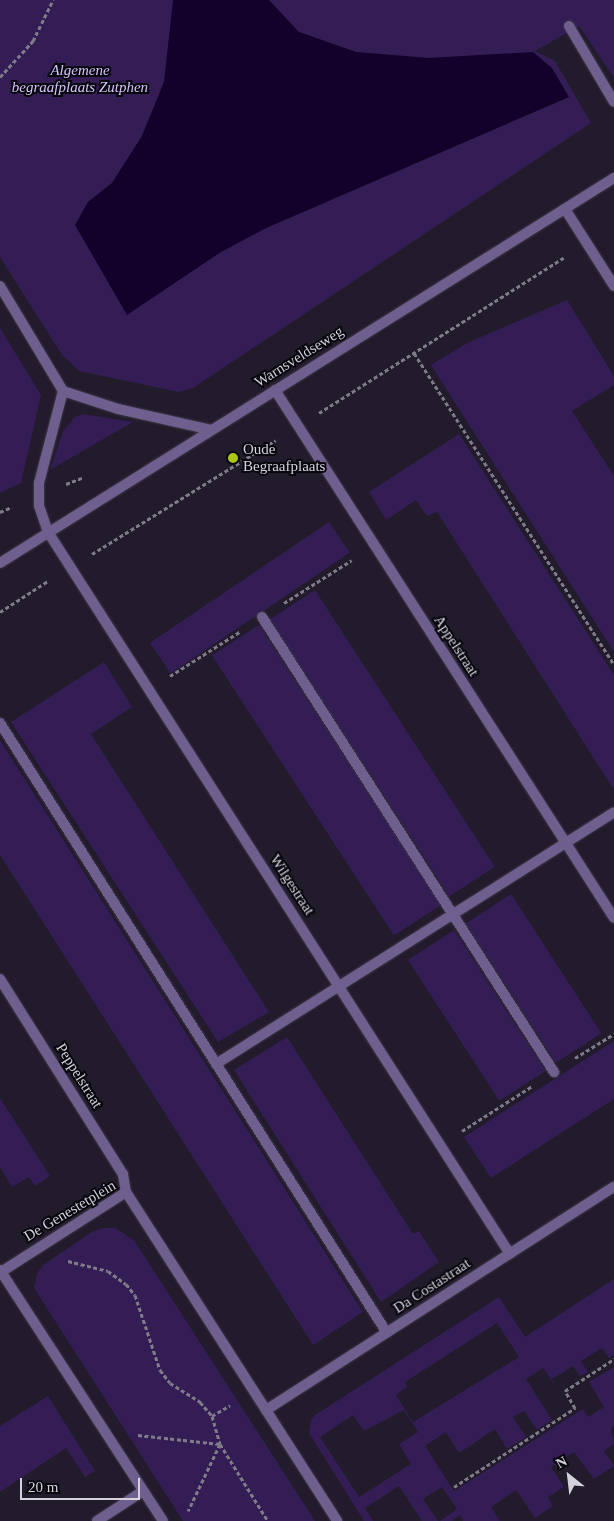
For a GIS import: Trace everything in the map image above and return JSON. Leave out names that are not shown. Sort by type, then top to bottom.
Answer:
[{"type":"street","points":[[569,26],[614,102]]},
{"type":"street","name":"Warnsveldseweg","points":[[0,563],[614,178]]},
{"type":"street","points":[[565,209],[614,286]]},
{"type":"street","points":[[0,286],[63,391],[118,409],[211,430]]},
{"type":"street","name":"Appelstraat","points":[[275,390],[614,918]]},
{"type":"street","name":"Wilgestraat","points":[[63,391],[39,483],[39,506],[48,532],[510,1254]]},
{"type":"street","points":[[262,617],[554,1072]]},
{"type":"street","points":[[0,723],[387,1333]]},
{"type":"street","points":[[216,1064],[614,812]]},
{"type":"street","name":"Peppelstraat","points":[[0,979],[123,1174],[126,1192]]},
{"type":"street","name":"Da Costastraat","points":[[266,1410],[614,1187]]},
{"type":"street","name":"De Genestetplein","points":[[163,1521],[1,1271],[126,1192],[337,1521]]},
{"type":"street","points":[[98,1521],[143,1491]]},
{"type":"path","points":[[0,77],[33,41],[53,0]]},
{"type":"path","points":[[414,353],[614,664]]},
{"type":"path","points":[[440,1145],[614,1034]]},
{"type":"path","points":[[23,1258],[78,1262],[108,1271],[126,1284],[142,1309],[160,1370],[170,1383],[200,1402],[212,1416],[220,1444],[268,1521]]},
{"type":"path","points":[[454,1487],[575,1408],[564,1391],[614,1360]]},
{"type":"path","points":[[212,1416],[238,1400]]},
{"type":"path","points":[[105,1431],[220,1444]]},
{"type":"path","points":[[187,1512],[220,1444]]},
{"type":"green space","name":"Algemene begraafplaats Zutphen","points":[[0,0],[614,0],[614,78],[579,26],[535,51],[555,61],[591,123],[193,388],[179,392],[79,371],[62,355],[0,257]],"holes":[[[299,32],[356,52],[428,58],[569,97],[266,228],[221,252],[88,202],[112,183],[142,136],[164,82]]]},
{"type":"green space","points":[[567,300],[614,376],[614,385],[572,411],[614,476],[614,652],[431,365],[467,343]]},
{"type":"green space","points":[[0,328],[41,395],[21,483],[0,493]]},
{"type":"green space","points":[[83,414],[133,422],[50,470],[63,431],[75,417]]},
{"type":"green space","points":[[459,434],[614,675],[614,790],[437,512],[427,516],[416,500],[386,520],[369,492]]},
{"type":"green space","points":[[329,522],[350,553],[171,673],[150,643]]},
{"type":"green space","points":[[315,590],[495,867],[449,896],[270,619]]},
{"type":"green space","points":[[259,625],[441,905],[394,936],[212,655]]},
{"type":"green space","points":[[104,662],[132,707],[91,734],[269,1012],[218,1042],[11,722]]},
{"type":"green space","points":[[0,740],[363,1312],[313,1345],[0,855]]},
{"type":"green space","points":[[511,894],[601,1033],[556,1063],[466,923]]},
{"type":"green space","points":[[454,930],[545,1071],[499,1101],[408,960]]},
{"type":"green space","points":[[287,1037],[413,1234],[419,1231],[439,1262],[381,1302],[234,1070]]},
{"type":"green space","points":[[614,1041],[614,1099],[491,1178],[464,1137]]},
{"type":"green space","points":[[0,1098],[50,1176],[35,1186],[29,1177],[12,1187],[0,1167]]},
{"type":"green space","points":[[103,1228],[115,1228],[134,1240],[315,1521],[183,1521],[34,1288],[37,1274],[43,1265],[92,1232]]},
{"type":"green space","points":[[614,1279],[614,1354],[609,1358],[602,1348],[581,1361],[588,1372],[580,1376],[573,1366],[552,1379],[558,1390],[543,1368],[526,1379],[552,1420],[537,1430],[524,1411],[513,1417],[526,1437],[507,1449],[495,1429],[459,1453],[446,1432],[425,1446],[454,1491],[583,1409],[588,1417],[604,1407],[589,1382],[614,1367],[614,1426],[611,1428],[614,1444],[604,1451],[614,1466],[594,1479],[574,1452],[551,1467],[564,1487],[548,1497],[553,1506],[535,1518],[516,1490],[491,1507],[500,1521],[463,1521],[460,1515],[452,1521],[440,1521],[457,1509],[442,1487],[423,1499],[438,1521],[422,1521],[399,1486],[365,1508],[373,1521],[364,1521],[309,1433],[311,1420],[315,1415],[499,1297],[525,1337]],"holes":[[[497,1323],[519,1357],[413,1422],[396,1395],[407,1387],[405,1382]],[[404,1410],[418,1432],[399,1444],[411,1464],[359,1497],[320,1437],[353,1415],[364,1431]]]},
{"type":"green space","points":[[48,1396],[95,1471],[85,1477],[66,1448],[0,1492],[0,1426]]},
{"type":"shaded area","points":[[173,0],[269,0],[299,32],[356,52],[428,58],[533,52],[552,68],[569,97],[266,228],[221,252],[127,315],[75,225],[88,202],[112,183],[142,136],[164,82]]},
{"type":"place","name":"Oude Begraafplaats","points":[[233,458]]}]
